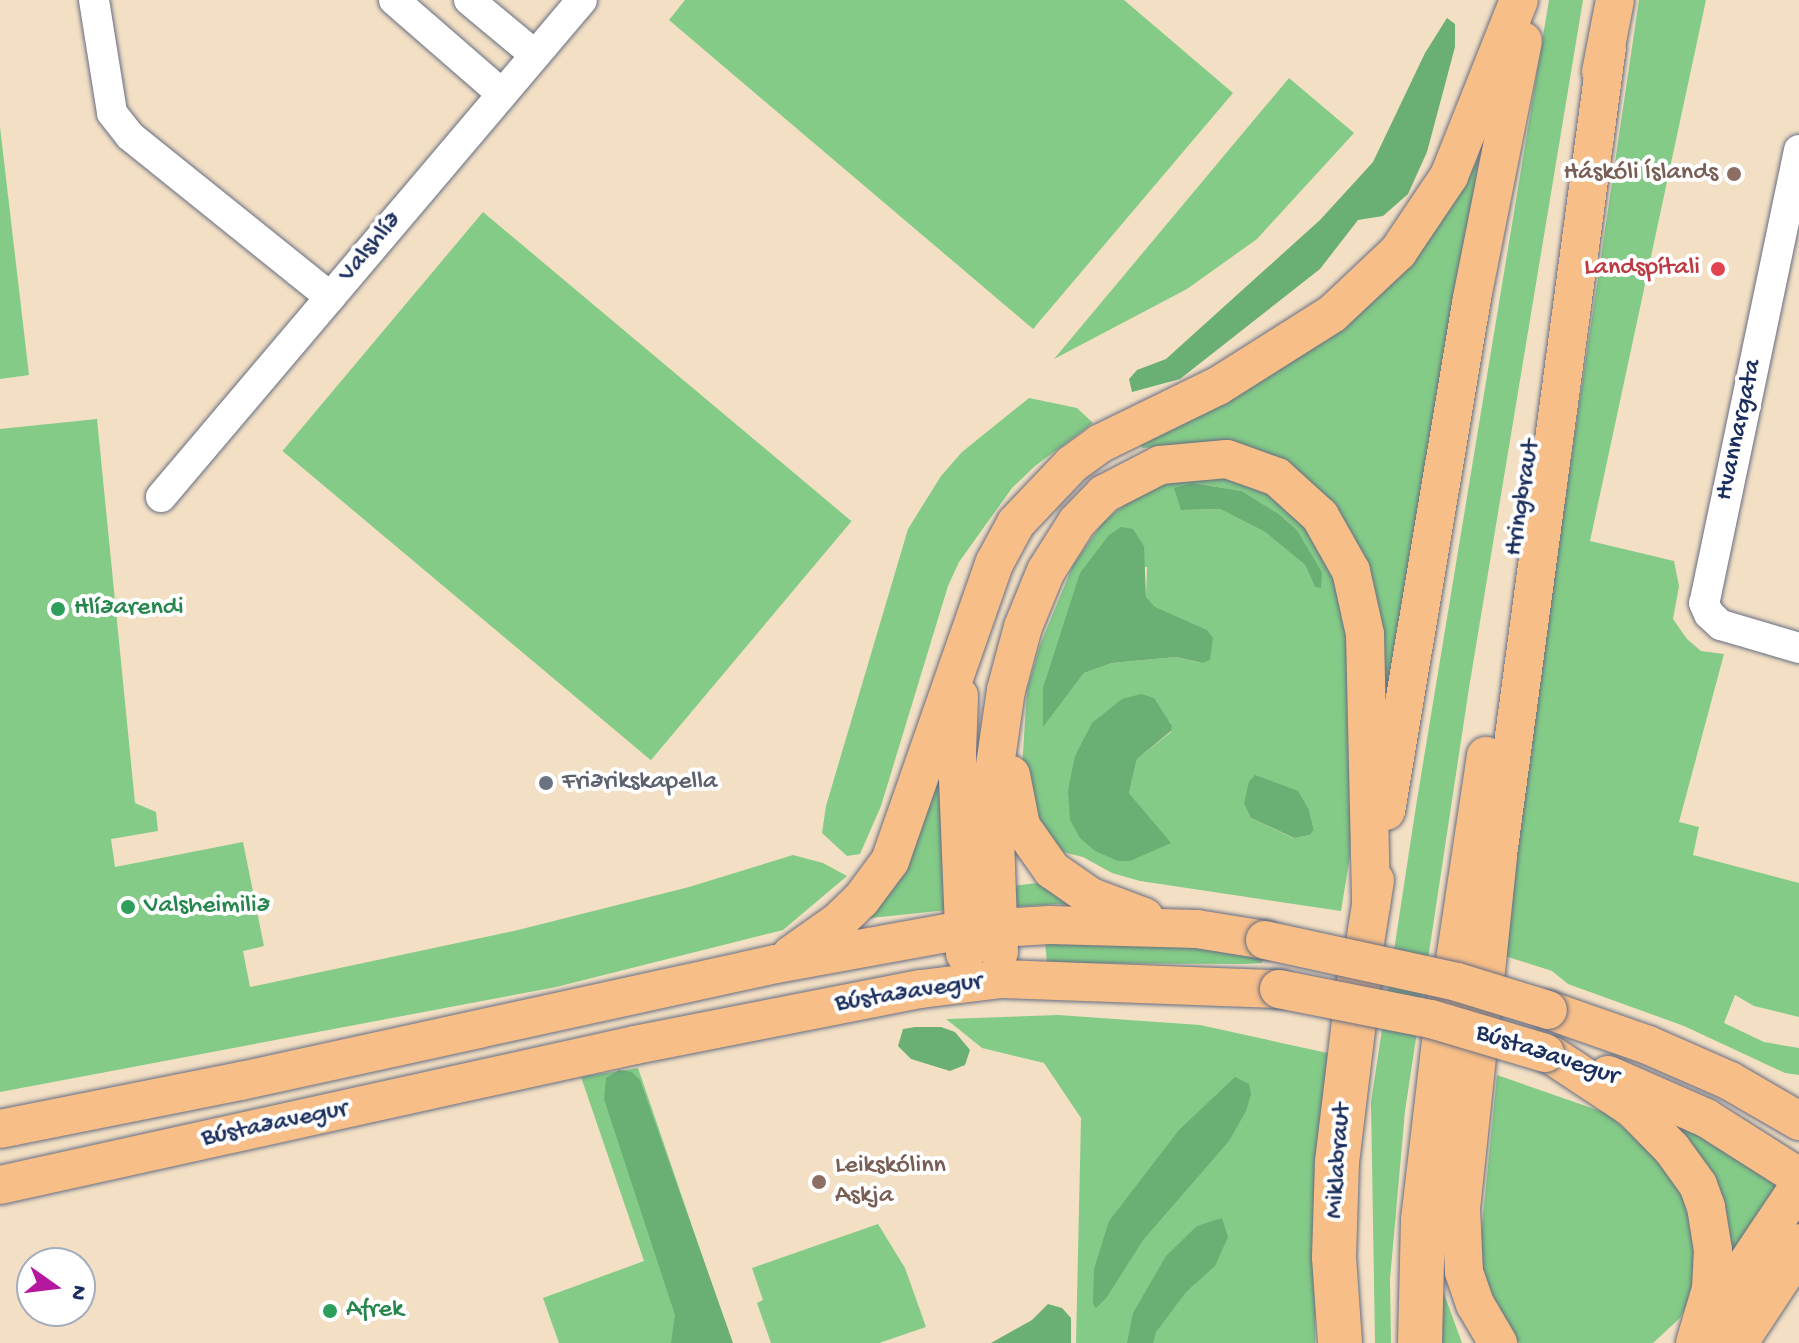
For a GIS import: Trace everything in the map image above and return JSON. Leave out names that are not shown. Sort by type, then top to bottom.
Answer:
[{"type":"highway","name":"Miklabraut","points":[[1340,1343],[1334,1257],[1337,1162],[1359,980]]},
{"type":"highway","points":[[1420,1343],[1423,1220],[1449,1000]]},
{"type":"highway","points":[[1735,1343],[1799,1246]]},
{"type":"main road","points":[[776,964],[817,940],[839,921],[861,900],[890,861],[995,562],[1016,523],[1072,464],[1101,443],[1218,386],[1332,314],[1398,252],[1449,176],[1519,0]]},
{"type":"main road","points":[[1359,980],[1472,298],[1532,0]]},
{"type":"main road","name":"Hringbraut","points":[[1449,1000],[1563,241],[1615,0]]},
{"type":"main road","points":[[1498,1343],[1475,1304],[1464,1272],[1461,1209],[1498,855],[1607,47]]},
{"type":"main road","points":[[980,929],[993,779],[1006,690],[1023,627],[1046,571],[1077,522],[1104,494],[1160,465],[1227,459],[1277,477],[1320,516],[1351,571],[1365,634],[1371,905]]},
{"type":"main road","points":[[964,650],[957,754],[984,980]]},
{"type":"main road","points":[[1006,690],[1013,793],[1021,826],[1034,848],[1070,885],[1091,897],[1131,914],[1197,929]]},
{"type":"main road","name":"Bústaðavegur","points":[[0,1129],[241,1081],[776,964],[980,929],[1197,929],[1265,940],[1457,982],[1648,1045],[1730,1081],[1799,1121]]},
{"type":"main road","name":"Bústaðavegur","points":[[0,1185],[635,1045],[984,980],[1279,989],[1431,1019],[1549,1055],[1670,1099],[1757,1148],[1799,1177]]},
{"type":"main road","points":[[1549,1055],[1632,1108],[1679,1158],[1698,1185],[1706,1207],[1713,1250],[1711,1289],[1695,1343]]},
{"type":"main road","points":[[1695,1343],[1799,1186]]},
{"type":"street","points":[[94,0],[112,113],[130,136],[330,297]]},
{"type":"street","points":[[394,0],[502,94]]},
{"type":"street","points":[[469,0],[535,55]]},
{"type":"street","name":"Valshlíð","points":[[161,497],[582,0]]},
{"type":"street","name":"Hvannargata","points":[[1799,150],[1704,603],[1709,614],[1721,625],[1799,648]]},
{"type":"green space","points":[[685,0],[1124,0],[1233,93],[1033,329],[669,20]]},
{"type":"green space","points":[[1549,0],[1583,0],[1469,688],[1405,1111],[1390,1279],[1391,1343],[1375,1343],[1371,1102],[1416,806]]},
{"type":"green space","points":[[1639,0],[1706,0],[1590,541],[1674,561],[1679,586],[1673,619],[1687,639],[1701,651],[1724,654],[1679,822],[1699,827],[1693,855],[1799,883],[1799,1017],[1754,1006],[1735,995],[1724,1023],[1764,1042],[1799,1048],[1799,1075],[1785,1073],[1684,1026],[1568,984],[1552,971],[1505,956],[1511,866]]},
{"type":"green space","points":[[1447,18],[1455,24],[1455,47],[1427,152],[1408,194],[1383,216],[1358,220],[1320,269],[1180,379],[1132,392],[1129,379],[1137,370],[1166,359],[1320,220],[1373,162],[1425,53]]},
{"type":"green space","points":[[1289,78],[1354,133],[1257,239],[1187,289],[1054,359]]},
{"type":"green space","points":[[0,127],[29,375],[0,379]]},
{"type":"green space","points":[[1480,155],[1384,770],[1363,564],[1220,443],[1143,448],[1134,439],[1406,265],[1455,201]]},
{"type":"green space","points":[[483,212],[851,521],[651,760],[282,451]]},
{"type":"green space","points":[[1029,398],[1077,408],[1093,423],[1035,466],[1012,488],[959,562],[948,586],[881,806],[860,854],[847,856],[822,833],[826,806],[908,529],[941,476],[962,452]]},
{"type":"green space","points":[[97,419],[135,803],[156,812],[158,831],[111,839],[115,867],[243,842],[264,946],[243,951],[250,987],[518,930],[689,887],[793,855],[823,863],[847,876],[783,930],[556,987],[0,1092],[0,429]]},
{"type":"green space","points":[[1225,477],[1251,481],[1308,520],[1344,598],[1357,756],[1350,856],[1341,911],[1140,881],[1112,873],[1083,857],[1050,849],[1021,784],[1027,690],[1040,645],[1073,565],[1103,522],[1129,501],[1169,482]],"holes":[[[1193,483],[1242,491],[1279,514],[1296,529],[1315,587],[1305,565],[1265,532],[1220,509],[1181,510]],[[1147,567],[1146,597],[1201,663],[1176,657],[1112,663],[1084,673],[1044,725],[1080,573]],[[1170,721],[1171,732],[1137,759],[1129,793],[1170,843],[1068,790]],[[1309,810],[1314,830],[1310,835],[1293,838],[1251,818]]]},
{"type":"green space","points":[[1193,483],[1242,491],[1279,514],[1296,529],[1313,557],[1322,573],[1321,588],[1315,587],[1305,565],[1265,532],[1220,509],[1181,510],[1174,488]]},
{"type":"green space","points":[[1121,527],[1133,529],[1144,546],[1146,597],[1155,607],[1207,630],[1213,638],[1210,660],[1202,663],[1176,657],[1112,663],[1084,673],[1043,727],[1043,688],[1080,573],[1109,535]]},
{"type":"green space","points":[[1141,694],[1154,698],[1172,726],[1171,731],[1137,759],[1129,793],[1171,843],[1130,861],[1118,861],[1095,851],[1080,838],[1070,820],[1068,790],[1075,756],[1092,723],[1122,699]]},
{"type":"green space","points":[[943,746],[948,910],[861,919]]},
{"type":"green space","points":[[1255,775],[1298,791],[1309,810],[1314,830],[1310,835],[1294,838],[1251,818],[1244,803],[1249,782]]},
{"type":"green space","points":[[1046,882],[1074,903],[1013,907],[1012,886]]},
{"type":"green space","points":[[1045,941],[1131,942],[1263,955],[1262,963],[1245,964],[1047,963]]},
{"type":"green space","points":[[1058,1015],[1200,1025],[1332,1054],[1317,1167],[1315,1343],[1076,1343],[1081,1118],[1044,1063],[982,1048],[946,1019]]},
{"type":"green space","points":[[941,1027],[955,1032],[970,1050],[965,1065],[950,1071],[911,1059],[898,1046],[903,1029]]},
{"type":"green space","points":[[638,1068],[732,1343],[559,1343],[543,1298],[644,1261],[581,1077]]},
{"type":"green space","points":[[619,1070],[632,1072],[640,1080],[733,1343],[671,1343],[675,1315],[604,1099],[606,1078]]},
{"type":"green space","points":[[1497,1075],[1606,1113],[1657,1156],[1686,1197],[1700,1241],[1698,1284],[1680,1318],[1653,1343],[1520,1343],[1501,1326],[1478,1265]]},
{"type":"green space","points":[[1235,1077],[1249,1084],[1251,1094],[1246,1111],[1229,1141],[1143,1240],[1107,1297],[1096,1308],[1093,1304],[1094,1269],[1109,1221],[1179,1130]]},
{"type":"green space","points":[[1672,1119],[1780,1186],[1729,1269],[1706,1176]]},
{"type":"green space","points":[[1222,1218],[1228,1237],[1215,1266],[1186,1292],[1156,1332],[1153,1343],[1127,1343],[1133,1313],[1166,1256],[1197,1226]]},
{"type":"green space","points":[[878,1224],[905,1268],[926,1327],[879,1343],[771,1343],[757,1303],[763,1300],[752,1268]]},
{"type":"green space","points":[[1442,1288],[1462,1343],[1440,1343]]},
{"type":"green space","points":[[1048,1304],[1062,1308],[1071,1318],[1071,1343],[991,1343],[1032,1320]]},
{"type":"place","name":"Háskóli Íslands","points":[[1734,174]]},
{"type":"place","name":"Landspítali","points":[[1718,269]]},
{"type":"place","name":"Hlíðarendi","points":[[58,609]]},
{"type":"place","name":"Friðrikskapella","points":[[546,783]]},
{"type":"place","name":"Valsheimilið","points":[[128,907]]},
{"type":"place","name":"Leikskólinn Askja","points":[[819,1182]]},
{"type":"place","name":"Afrek","points":[[330,1311]]}]
